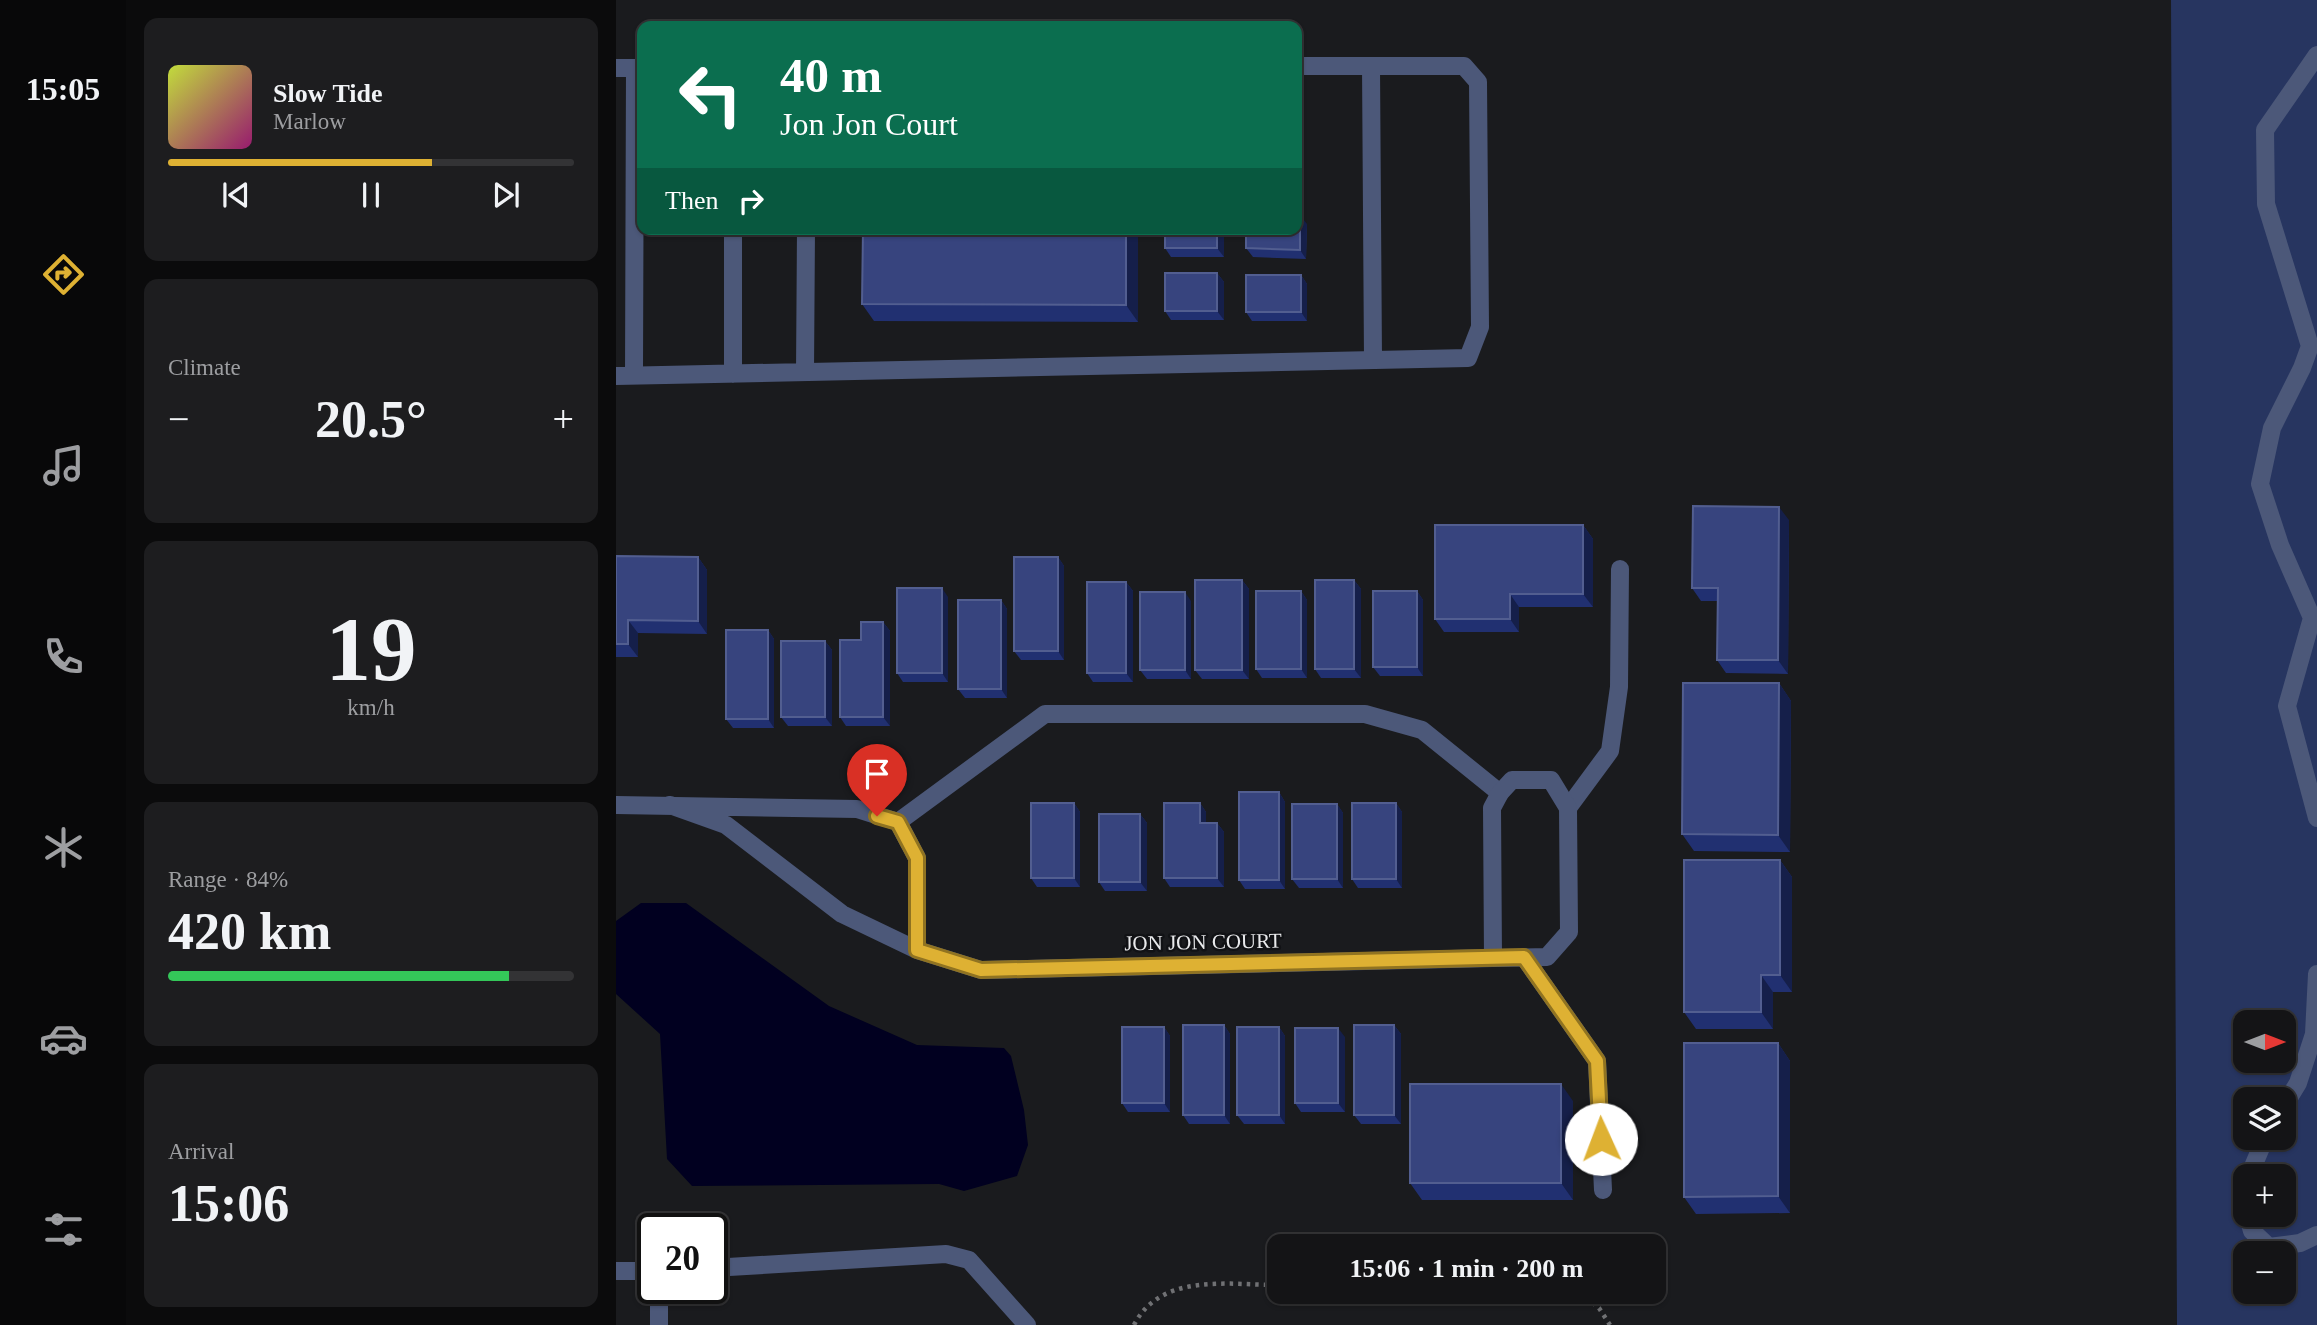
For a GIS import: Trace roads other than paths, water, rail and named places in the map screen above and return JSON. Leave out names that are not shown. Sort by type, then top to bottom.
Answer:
[{"type":"street","points":[[2317,55],[2265,130],[2266,204],[2310,346],[2272,428],[2260,484],[2280,545],[2312,618],[2287,706],[2317,818]]},
{"type":"street","points":[[616,376],[1468,358],[1480,327],[1478,82],[1464,66],[1302,66]]},
{"type":"street","points":[[1371,66],[1373,360]]},
{"type":"street","points":[[616,68],[637,68]]},
{"type":"street","points":[[634,375],[637,191]]},
{"type":"street","points":[[733,235],[733,374]]},
{"type":"street","points":[[805,372],[806,235]]},
{"type":"street","points":[[1493,958],[1492,808],[1500,793],[1512,780],[1551,780],[1568,808],[1609,751],[1619,687],[1620,569]]},
{"type":"street","points":[[917,950],[917,858],[898,822],[1045,714],[1365,714],[1422,730],[1500,793]]},
{"type":"street","name":"JON JON COURT","points":[[616,805],[858,809],[898,822]]},
{"type":"street","name":"JON JON COURT","points":[[670,805],[726,825],[842,914],[917,950],[981,970],[1547,957],[1569,932],[1568,808]]},
{"type":"street","points":[[1524,957],[1597,1061],[1603,1190]]},
{"type":"street","points":[[2296,1087],[2316,1036],[2317,974]]},
{"type":"street","points":[[2251,1227],[2269,1247],[2300,1243],[2317,1235]]},
{"type":"street","points":[[728,1267],[946,1254],[970,1260],[1027,1325]]},
{"type":"street","points":[[616,1271],[637,1271]]},
{"type":"street","points":[[659,1304],[659,1325]]}]
